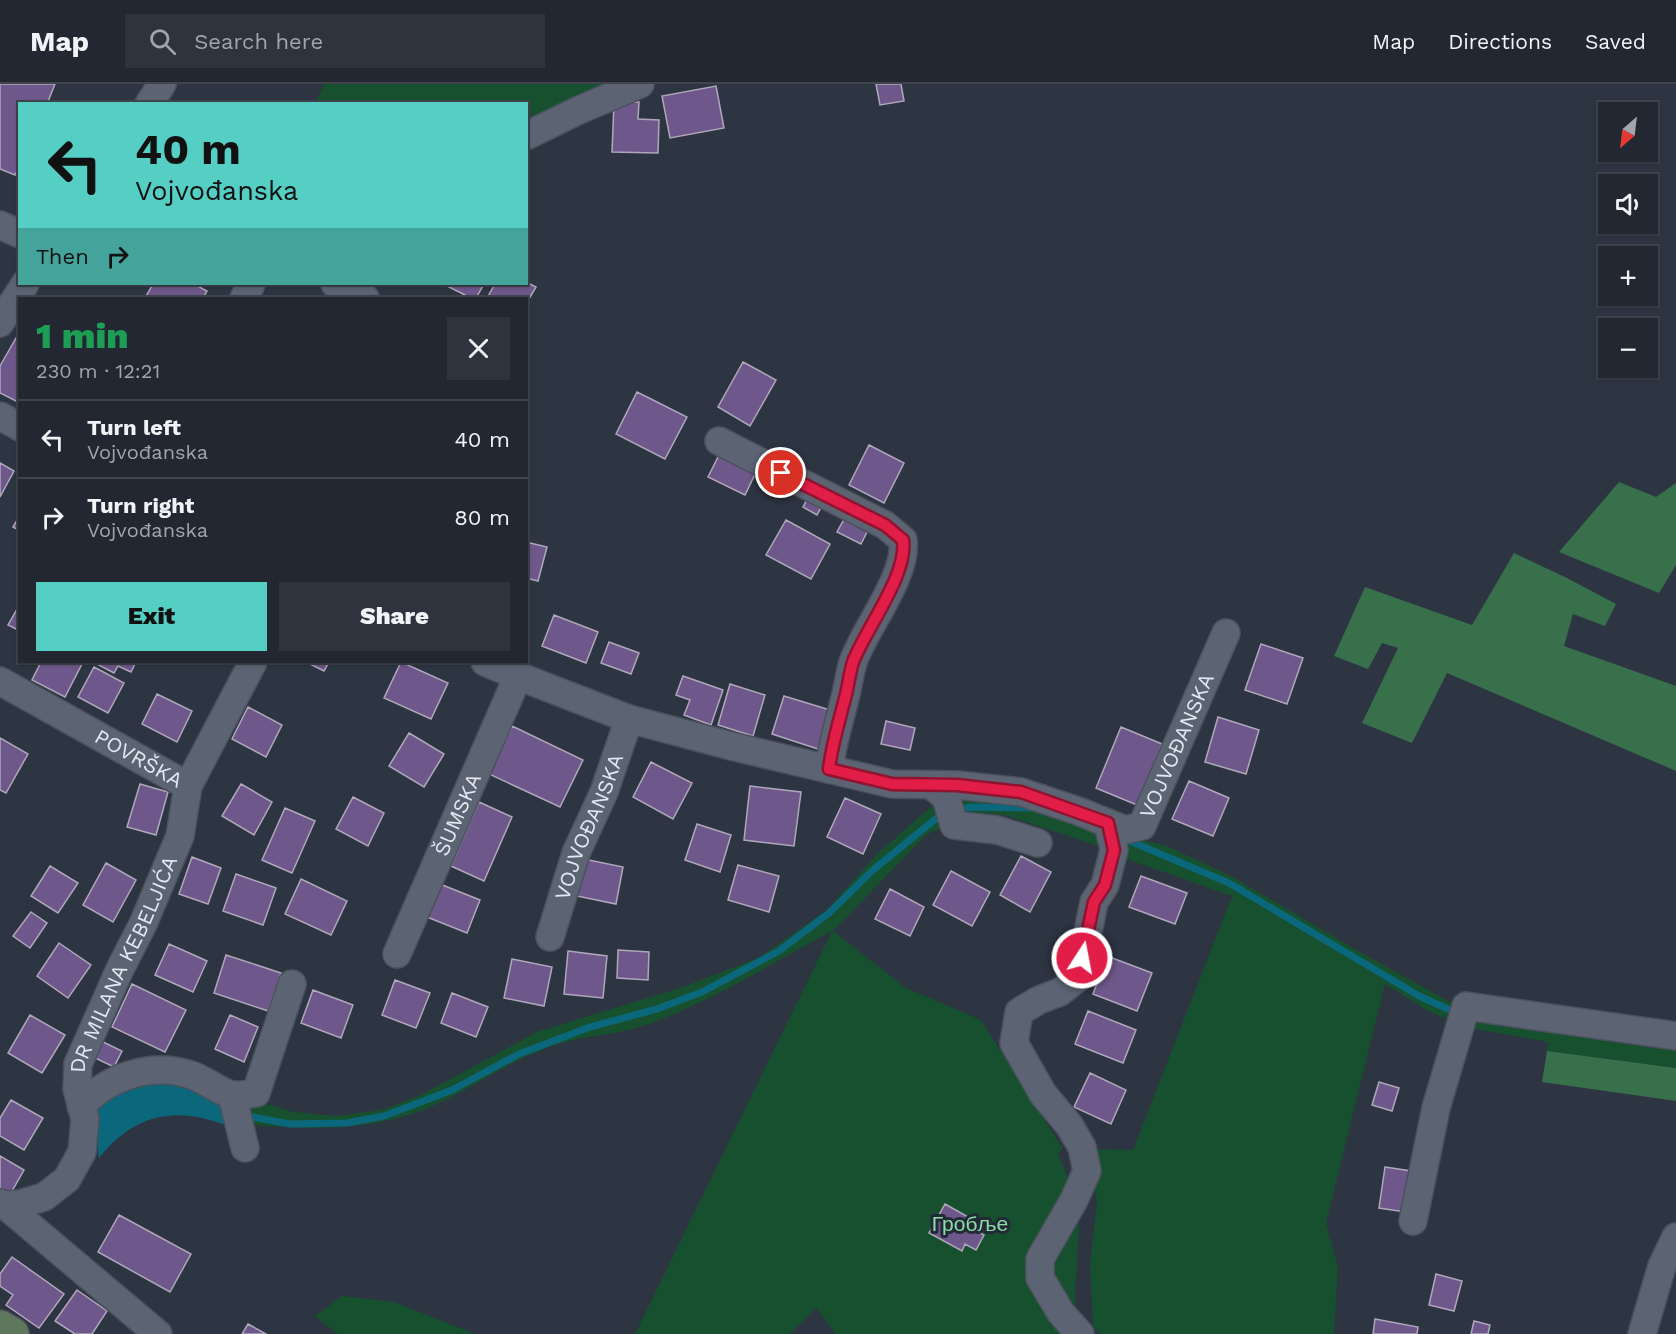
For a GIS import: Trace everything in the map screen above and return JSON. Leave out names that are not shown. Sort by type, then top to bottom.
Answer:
[{"type":"street","points":[[150,102],[162,84]]},
{"type":"street","points":[[528,135],[640,84]]},
{"type":"street","points":[[0,225],[18,233]]},
{"type":"street","points":[[0,323],[24,285]]},
{"type":"street","points":[[337,285],[363,297]]},
{"type":"street","points":[[0,416],[18,426]]},
{"type":"street","points":[[719,441],[885,525],[903,540],[905,552],[896,576],[854,662],[833,740],[829,769]]},
{"type":"street","name":"VOJVOĐANSKA","points":[[487,663],[629,719],[892,784],[939,791],[957,785],[1021,792],[1110,833],[1142,826],[1226,633]]},
{"type":"street","name":"POVRŠKA","points":[[0,681],[188,786],[252,663]]},
{"type":"street","name":"ŠUMSKA","points":[[397,954],[518,676]]},
{"type":"street","name":"VOJVOĐANSKA","points":[[550,937],[576,853],[604,792],[629,719]]},
{"type":"street","name":"DR MILANA KEBELJIĆA","points":[[3,1204],[20,1204],[44,1197],[67,1179],[82,1152],[84,1119],[77,1089],[78,1064],[120,969],[143,924],[180,836],[188,786]]},
{"type":"street","points":[[939,791],[954,825],[997,830],[1038,843]]},
{"type":"street","points":[[1080,1334],[1061,1312],[1040,1278],[1040,1259],[1087,1172],[1082,1147],[1069,1125],[1043,1094],[1014,1043],[1019,1012],[1039,1000],[1060,992],[1079,977],[1094,902],[1105,885],[1110,833]]},
{"type":"street","points":[[81,1106],[93,1094],[128,1074],[152,1070],[190,1074],[205,1080],[232,1097],[256,1093],[292,984]]},
{"type":"street","points":[[1413,1221],[1436,1108],[1466,1006],[1676,1036]]},
{"type":"street","points":[[232,1097],[243,1139]]},
{"type":"street","name":"DR MILANA KEBELJIĆA","points":[[3,1204],[158,1334]]},
{"type":"street","points":[[1642,1334],[1662,1266],[1676,1238]]},
{"type":"street","points":[[0,1327],[12,1334]]},
{"type":"green space","points":[[324,84],[611,84],[528,123],[528,102],[316,102]]},
{"type":"green space","points":[[1619,482],[1656,497],[1676,483],[1676,565],[1659,593],[1559,552]]},
{"type":"green space","points":[[1514,553],[1616,604],[1605,626],[1573,614],[1564,646],[1676,686],[1676,771],[1447,673],[1412,743],[1362,723],[1398,648],[1382,643],[1368,669],[1334,656],[1365,587],[1472,625]]},
{"type":"green space","points":[[955,795],[997,795],[1096,823],[1102,847],[1005,815],[968,812]]},
{"type":"green space","name":"Гробље","points":[[940,799],[945,826],[926,835],[833,931],[906,988],[981,1020],[1063,1149],[1058,1153],[1080,1210],[1075,1295],[1077,1334],[836,1334],[816,1308],[790,1334],[635,1334],[832,931],[719,993],[673,1015],[636,1028],[572,1040],[547,1048],[513,1063],[447,1099],[412,1114],[393,1120],[352,1126],[311,1128],[250,1125],[243,1098],[294,1112],[337,1116],[381,1110],[421,1095],[537,1032],[683,987],[760,957],[827,910],[877,854]]},
{"type":"green space","points":[[1120,834],[1167,846],[1233,877],[1459,1007],[1453,1021],[1428,1011],[1385,984],[1326,1223],[1338,1267],[1334,1334],[1101,1334],[1093,1327],[1090,1264],[1097,1203],[1088,1149],[1133,1150],[1232,896],[1121,857]]},
{"type":"green space","points":[[1477,1013],[1676,1043],[1676,1068],[1547,1051],[1548,1042],[1470,1028]]},
{"type":"green space","points":[[1547,1051],[1676,1068],[1676,1101],[1542,1082]]},
{"type":"green space","points":[[342,1296],[394,1302],[475,1334],[337,1334],[315,1316]]},
{"type":"water","points":[[162,1078],[225,1100],[230,1127],[193,1116],[158,1117],[127,1131],[99,1158],[92,1100]]},
{"type":"building","points":[[0,84],[55,84],[48,102],[18,102],[18,169],[15,175],[0,169]]},
{"type":"building","points":[[876,84],[901,84],[904,101],[880,105]]},
{"type":"building","points":[[716,86],[724,128],[670,138],[662,96]]},
{"type":"building","points":[[614,102],[639,102],[638,119],[659,120],[658,153],[612,152]]},
{"type":"building","points":[[528,283],[536,287],[528,301],[528,297],[488,297],[494,285],[528,285]]},
{"type":"building","points":[[152,285],[196,285],[207,291],[204,297],[146,297]]},
{"type":"building","points":[[445,285],[483,285],[477,297],[469,297]]},
{"type":"building","points":[[18,334],[18,402],[0,393],[0,366]]},
{"type":"building","points":[[743,362],[776,380],[750,426],[718,407]]},
{"type":"building","points":[[637,392],[687,417],[665,459],[616,434]]},
{"type":"building","points":[[869,445],[904,463],[884,503],[849,485]]},
{"type":"building","points":[[721,451],[757,470],[745,495],[708,477]]},
{"type":"building","points":[[0,463],[14,471],[0,497]]},
{"type":"building","points":[[810,494],[824,502],[817,515],[803,507]]},
{"type":"building","points":[[848,512],[871,524],[861,544],[837,532]]},
{"type":"building","points":[[18,518],[18,530],[13,527]]},
{"type":"building","points":[[786,520],[830,544],[811,579],[766,555]]},
{"type":"building","points":[[528,542],[547,547],[538,581],[528,578]]},
{"type":"building","points":[[18,608],[18,630],[8,625]]},
{"type":"building","points":[[554,615],[598,632],[586,663],[542,646]]},
{"type":"building","points":[[609,642],[639,653],[631,674],[601,663]]},
{"type":"building","points":[[1261,644],[1303,658],[1287,704],[1245,690]]},
{"type":"building","points":[[40,663],[82,663],[65,697],[32,680]]},
{"type":"building","points":[[95,663],[136,663],[131,672],[118,666],[114,673]]},
{"type":"building","points":[[308,663],[328,663],[324,671]]},
{"type":"building","points":[[401,663],[448,683],[431,719],[384,698]]},
{"type":"building","points":[[94,667],[124,683],[108,713],[78,697]]},
{"type":"building","points":[[683,676],[723,690],[711,725],[684,715],[690,700],[676,695]]},
{"type":"building","points":[[730,684],[765,695],[753,736],[718,725]]},
{"type":"building","points":[[157,694],[192,711],[177,742],[142,724]]},
{"type":"building","points":[[784,696],[830,710],[818,749],[772,734]]},
{"type":"building","points":[[248,707],[282,725],[266,757],[232,739]]},
{"type":"building","points":[[1218,717],[1259,730],[1246,774],[1205,762]]},
{"type":"building","points":[[886,721],[915,728],[910,750],[881,744]]},
{"type":"building","points":[[512,726],[583,760],[560,807],[489,774]]},
{"type":"building","points":[[1121,727],[1162,744],[1137,805],[1096,788]]},
{"type":"building","points":[[409,733],[444,754],[424,787],[389,766]]},
{"type":"building","points":[[0,738],[28,754],[6,793],[0,790]]},
{"type":"building","points":[[651,762],[692,783],[673,819],[633,797]]},
{"type":"building","points":[[1189,781],[1229,798],[1213,836],[1172,819]]},
{"type":"building","points":[[140,784],[168,792],[156,835],[127,827]]},
{"type":"building","points":[[241,784],[272,802],[254,835],[222,816]]},
{"type":"building","points":[[750,786],[801,792],[794,846],[744,840]]},
{"type":"building","points":[[353,797],[384,813],[368,846],[336,829]]},
{"type":"building","points":[[845,798],[881,814],[863,854],[827,837]]},
{"type":"building","points":[[479,802],[512,817],[484,881],[451,866]]},
{"type":"building","points":[[285,808],[315,821],[292,873],[262,860]]},
{"type":"building","points":[[697,824],[731,835],[720,872],[685,860]]},
{"type":"building","points":[[1021,856],[1051,872],[1030,912],[1000,895]]},
{"type":"building","points":[[192,857],[221,868],[208,904],[179,894]]},
{"type":"building","points":[[579,858],[623,867],[616,904],[572,895]]},
{"type":"building","points":[[106,863],[136,880],[113,922],[83,905]]},
{"type":"building","points":[[738,865],[779,876],[769,912],[728,900]]},
{"type":"building","points":[[50,866],[78,883],[58,913],[31,896]]},
{"type":"building","points":[[951,871],[990,892],[972,926],[933,905]]},
{"type":"building","points":[[236,874],[276,888],[263,925],[223,911]]},
{"type":"building","points":[[1141,876],[1187,893],[1175,924],[1129,907]]},
{"type":"building","points":[[301,879],[347,901],[331,935],[285,914]]},
{"type":"building","points":[[435,882],[480,900],[467,933],[422,915]]},
{"type":"building","points":[[890,889],[924,907],[910,936],[875,919]]},
{"type":"building","points":[[31,912],[47,923],[30,948],[13,936]]},
{"type":"building","points":[[59,943],[91,965],[68,998],[37,976]]},
{"type":"building","points":[[169,944],[207,961],[193,992],[155,975]]},
{"type":"building","points":[[618,950],[649,952],[648,980],[617,978]]},
{"type":"building","points":[[568,951],[607,956],[603,998],[564,994]]},
{"type":"building","points":[[226,955],[281,973],[268,1011],[214,993]]},
{"type":"building","points":[[1107,956],[1152,973],[1137,1011],[1093,994]]},
{"type":"building","points":[[512,959],[552,967],[544,1006],[504,998]]},
{"type":"building","points":[[395,980],[430,993],[416,1028],[382,1015]]},
{"type":"building","points":[[132,984],[186,1010],[165,1052],[112,1027]]},
{"type":"building","points":[[313,990],[353,1005],[341,1038],[301,1023]]},
{"type":"building","points":[[452,993],[488,1007],[476,1037],[441,1023]]},
{"type":"building","points":[[1088,1011],[1136,1030],[1123,1063],[1075,1044]]},
{"type":"building","points":[[30,1015],[65,1035],[42,1073],[8,1053]]},
{"type":"building","points":[[230,1015],[258,1027],[244,1062],[215,1049]]},
{"type":"building","points":[[101,1041],[122,1051],[114,1067],[93,1057]]},
{"type":"building","points":[[1090,1073],[1126,1090],[1111,1124],[1074,1107]]},
{"type":"building","points":[[1379,1082],[1399,1088],[1392,1111],[1372,1105]]},
{"type":"building","points":[[11,1100],[43,1118],[24,1150],[0,1136],[0,1118]]},
{"type":"building","points":[[0,1156],[24,1170],[8,1198],[0,1194]]},
{"type":"building","points":[[1385,1167],[1411,1171],[1405,1212],[1379,1208]]},
{"type":"building","points":[[945,1204],[977,1222],[973,1229],[984,1235],[976,1250],[965,1244],[962,1251],[929,1233]]},
{"type":"building","points":[[119,1215],[191,1254],[170,1292],[98,1252]]},
{"type":"building","points":[[12,1257],[64,1294],[39,1328],[6,1305],[13,1295],[0,1286],[0,1274]]},
{"type":"building","points":[[1436,1274],[1462,1281],[1454,1311],[1429,1305]]},
{"type":"building","points":[[77,1290],[107,1311],[92,1334],[75,1334],[55,1321]]},
{"type":"building","points":[[1375,1319],[1418,1327],[1417,1334],[1373,1334]]},
{"type":"building","points":[[1474,1321],[1490,1325],[1488,1334],[1471,1334]]},
{"type":"building","points":[[248,1324],[266,1334],[242,1334]]},
{"type":"waterway","points":[[957,811],[969,807],[1032,808]]},
{"type":"waterway","points":[[242,1115],[290,1124],[347,1123],[384,1116],[452,1090],[519,1054],[590,1027],[657,1009],[702,992],[779,951],[829,913],[873,870],[938,817],[946,814]]},
{"type":"waterway","points":[[1125,839],[1229,883],[1421,997],[1457,1013]]},
{"type":"route","points":[[781,473],[885,525],[903,540],[905,552],[896,576],[854,662],[833,740],[829,769],[892,784],[957,785],[1021,792],[1108,823],[1114,850],[1105,885],[1094,902],[1082,958]]}]
